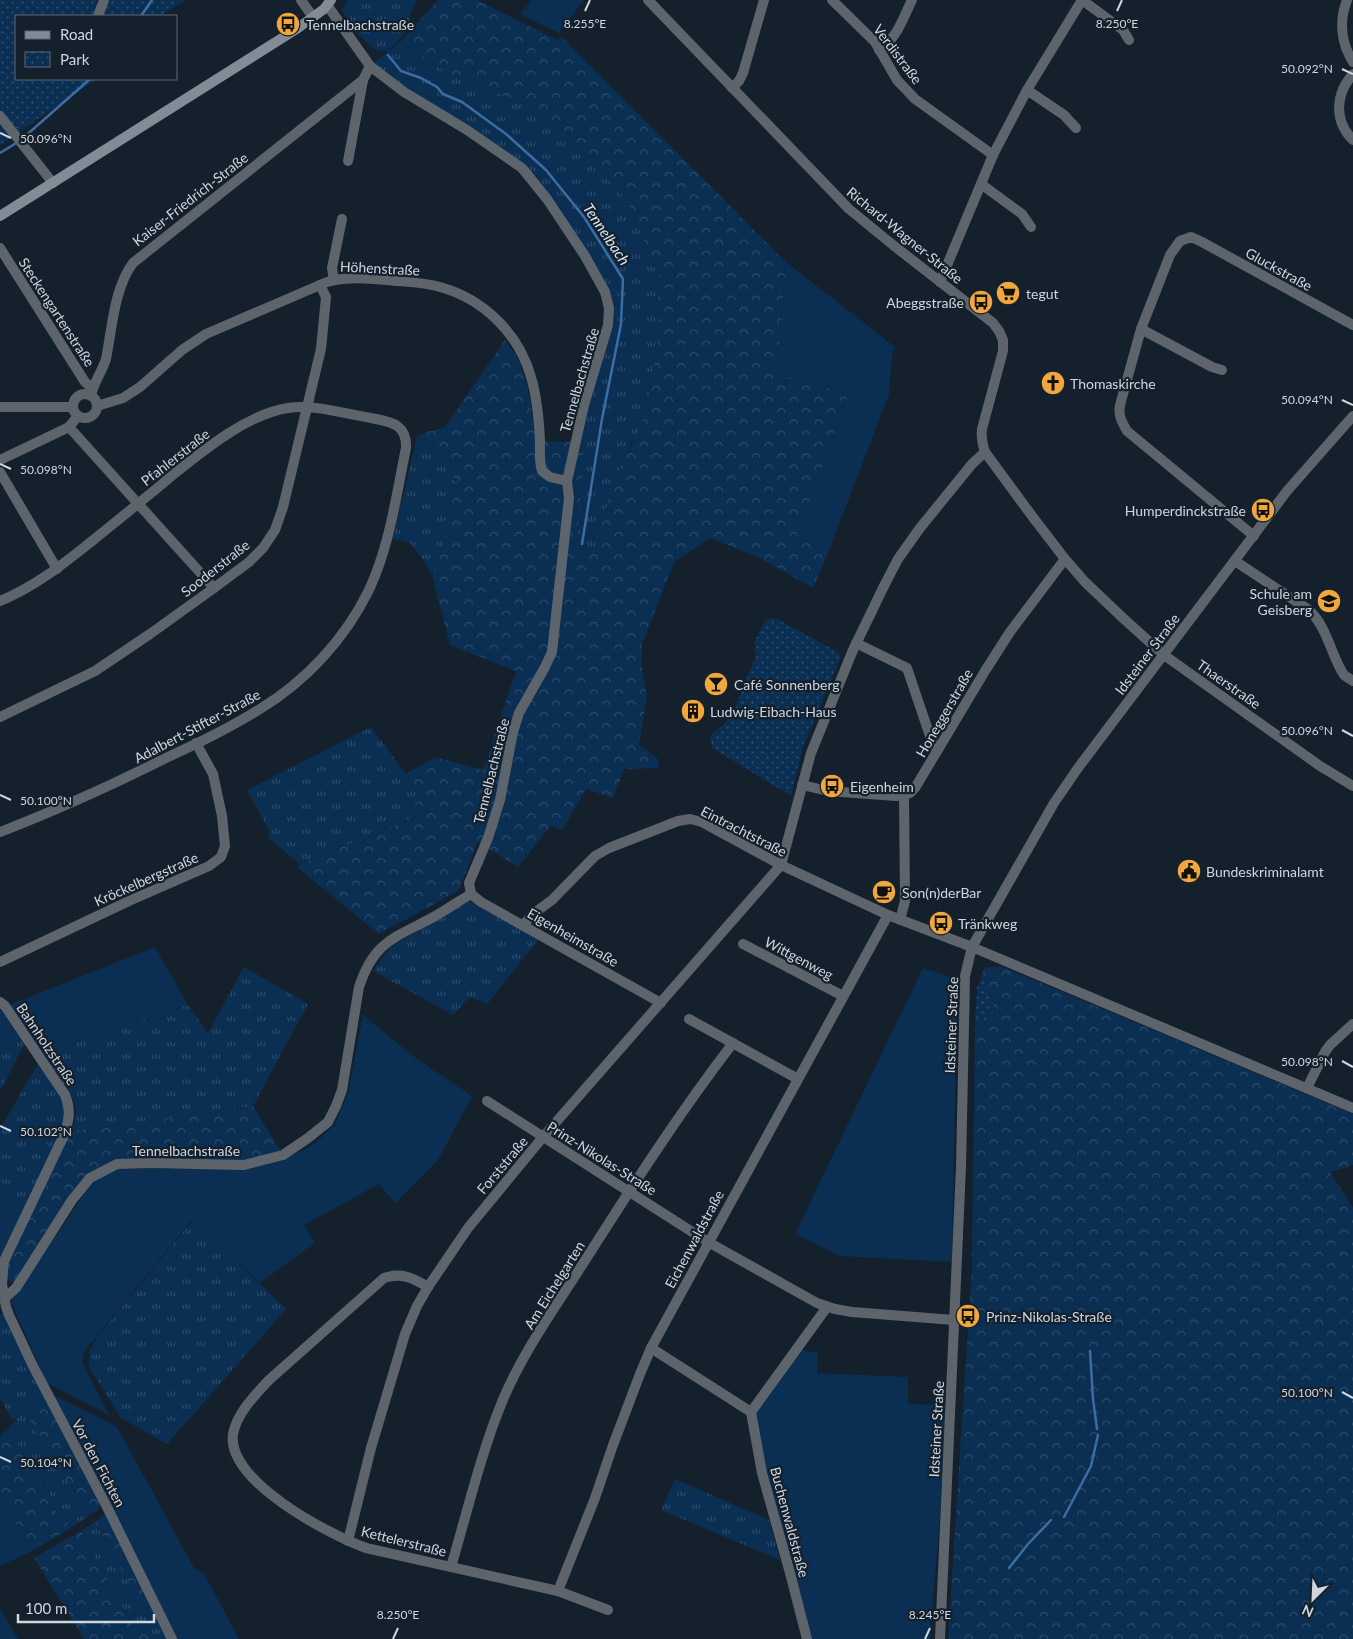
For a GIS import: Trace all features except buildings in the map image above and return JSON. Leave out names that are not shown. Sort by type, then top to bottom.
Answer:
[{"type":"main road","points":[[0,216],[313,17],[329,2]]},
{"type":"street","points":[[98,15],[104,0]]},
{"type":"street","points":[[301,0],[313,17]]},
{"type":"street","name":"Richard-Wagner-Straße","points":[[648,0],[849,209],[993,324],[999,331],[1003,340],[1003,351],[982,429],[981,437],[985,452]]},
{"type":"street","points":[[732,88],[743,73],[764,0]]},
{"type":"street","name":"Verdistraße","points":[[832,0],[868,34],[897,80],[915,98],[993,155]]},
{"type":"street","points":[[879,50],[886,46],[894,36],[912,0]]},
{"type":"street","points":[[940,282],[993,155],[1027,90],[1082,0],[1123,30],[1129,40]]},
{"type":"street","points":[[1347,0],[1343,14],[1342,32],[1348,55],[1353,62]]},
{"type":"street","name":"Tennelbachstraße","points":[[5,1298],[16,1288],[72,1200],[90,1178],[117,1164],[244,1165],[283,1155],[328,1122],[342,1090],[359,987],[364,974],[373,956],[391,938],[430,919],[471,894],[469,883],[488,838],[500,800],[513,732],[519,713],[552,652],[569,498],[567,481],[584,405],[608,325],[609,308],[605,292],[585,256],[547,199],[522,168],[467,130],[404,92],[370,66],[329,2]]},
{"type":"street","name":"Kaiser-Friedrich-Straße","points":[[92,392],[104,367],[120,289],[125,274],[133,263],[363,80],[370,66]]},
{"type":"street","points":[[1353,74],[1344,86],[1338,105],[1340,119],[1345,130],[1353,140]]},
{"type":"street","points":[[348,161],[363,80]]},
{"type":"street","points":[[1027,90],[1064,115],[1076,128]]},
{"type":"street","points":[[0,116],[53,183]]},
{"type":"street","points":[[981,184],[1022,214],[1031,228]]},
{"type":"street","points":[[334,280],[332,268],[342,219]]},
{"type":"street","name":"Gluckstraße","points":[[1141,329],[1170,255],[1180,241],[1191,238],[1353,325]]},
{"type":"street","name":"Steckengartenstraße","points":[[0,248],[92,392]]},
{"type":"street","name":"Höhenstraße","points":[[97,406],[114,401],[140,387],[182,350],[206,334],[320,285],[348,278],[434,285],[465,296],[488,311],[511,335],[527,364],[535,398],[542,471],[550,477],[567,481]]},
{"type":"street","name":"Sooderstraße","points":[[0,717],[96,671],[214,588],[256,555],[275,530],[283,507],[321,349],[326,297],[320,285]]},
{"type":"street","points":[[1222,370],[1212,367],[1141,329],[1118,412],[1120,420],[1127,431],[1254,536]]},
{"type":"street","points":[[0,406],[75,412],[85,418],[89,417],[96,410],[97,406],[92,392],[81,395],[76,398],[75,412],[69,427],[0,460]]},
{"type":"street","name":"Pfahlerstraße","points":[[0,601],[29,587],[57,568],[208,446],[250,422],[276,412],[307,407],[394,424],[405,434],[406,448]]},
{"type":"street","name":"Idsteiner Straße","points":[[940,1639],[961,1166],[965,976],[972,947],[1054,803],[1078,768],[1300,475],[1353,416]]},
{"type":"street","points":[[69,427],[214,588]]},
{"type":"street","name":"Adalbert-Stifter-Straße","points":[[0,832],[50,813],[196,743],[259,710],[288,690],[327,652],[349,624],[368,591],[389,534],[406,448]]},
{"type":"street","points":[[781,865],[811,753],[856,643],[898,559],[920,528],[972,464],[985,452],[1032,516],[1085,582],[1164,655]]},
{"type":"street","points":[[0,472],[57,568]]},
{"type":"street","name":"Honeggerstraße","points":[[904,795],[910,793],[915,788],[1010,632],[1065,558]]},
{"type":"street","points":[[1235,561],[1315,615],[1326,634],[1341,670],[1353,682]]},
{"type":"street","points":[[856,643],[907,668],[932,742],[938,750]]},
{"type":"street","name":"Thaerstraße","points":[[1164,655],[1320,766],[1353,786]]},
{"type":"street","name":"Kröckelbergstraße","points":[[0,962],[129,901],[209,866],[221,857],[225,846],[222,816],[213,774],[196,743]]},
{"type":"street","points":[[802,785],[828,791],[904,795],[905,901],[900,920]]},
{"type":"street","name":"Eintrachtstraße","points":[[523,924],[552,900],[595,856],[609,848],[678,821],[690,819],[702,822],[781,865],[888,916],[972,947]]},
{"type":"street","name":"Forststraße","points":[[348,1542],[370,1448],[405,1334],[417,1306],[428,1287],[468,1228],[543,1137],[781,865]]},
{"type":"street","name":"Eigenheimstraße","points":[[471,894],[661,1003]]},
{"type":"street","name":"Eichenwaldstraße","points":[[558,1591],[651,1348],[888,916]]},
{"type":"street","name":"Wittgenweg","points":[[743,944],[843,996]]},
{"type":"street","points":[[972,947],[1353,1108]]},
{"type":"street","name":"Bahnholzstraße","points":[[0,1002],[5,1006],[65,1095],[69,1105],[70,1118],[65,1133],[4,1261],[2,1278],[5,1298]]},
{"type":"street","points":[[690,1020],[798,1079]]},
{"type":"street","points":[[1306,1088],[1324,1052],[1336,1038],[1353,1024]]},
{"type":"street","name":"Am Eichelgarten","points":[[451,1567],[502,1402],[517,1370],[546,1321],[630,1191],[709,1074],[733,1043]]},
{"type":"street","name":"Prinz-Nikolas-Straße","points":[[487,1101],[708,1242],[827,1307],[852,1312],[954,1320]]},
{"type":"street","name":"Kettelerstraße","points":[[428,1287],[405,1276],[394,1275],[384,1278],[269,1380],[242,1412],[236,1425],[233,1436],[234,1448],[240,1462],[271,1494],[301,1516],[348,1542],[366,1548],[558,1591],[608,1610]]},
{"type":"street","name":"Vor den Fichten","points":[[5,1298],[6,1308],[32,1364],[107,1507],[172,1639]]},
{"type":"street","points":[[651,1348],[751,1412],[827,1307]]},
{"type":"street","name":"Buchenwaldstraße","points":[[751,1412],[762,1473],[807,1639]]},
{"type":"green space","points":[[0,0],[96,0],[97,4],[106,5],[110,0],[185,0],[162,15],[15,15],[15,80],[96,80],[0,145]]},
{"type":"green space","points":[[348,0],[417,0],[405,33],[388,51],[376,50],[354,31],[342,10]]},
{"type":"green space","points":[[438,0],[477,0],[558,40],[561,36],[786,262],[777,373],[849,394],[797,537],[828,553],[813,588],[760,558],[710,538],[674,562],[642,645],[642,670],[647,696],[639,745],[657,758],[659,768],[624,769],[613,798],[586,789],[562,830],[551,825],[518,867],[478,842],[458,891],[379,934],[298,868],[300,864],[409,820],[419,796],[406,774],[435,757],[483,770],[516,671],[450,645],[432,575],[452,524],[450,505],[458,484],[451,474],[452,464],[448,454],[437,445],[419,457],[425,439],[417,437],[423,433],[445,427],[505,340],[516,356],[524,375],[532,409],[536,441],[584,442],[577,549],[593,552],[616,474],[630,450],[646,411],[658,341],[658,297],[665,289],[627,201],[570,135],[500,94],[450,74],[400,42]]},
{"type":"green space","points":[[532,0],[584,0],[559,33],[520,14]]},
{"type":"green space","points":[[400,42],[450,74],[500,94],[570,135],[627,201],[665,289],[661,351],[644,430],[632,442],[621,474],[605,546],[573,593],[567,481],[608,325],[605,292],[522,168],[370,66]]},
{"type":"green space","points":[[786,262],[895,347],[892,356],[889,394],[828,553],[797,537],[849,394],[777,373]]},
{"type":"green space","points":[[417,437],[425,439],[420,456],[437,445],[450,456],[452,464],[451,474],[458,484],[450,504],[452,524],[432,575],[410,543],[393,539]]},
{"type":"green space","points":[[770,618],[777,619],[836,651],[840,659],[803,747],[791,796],[712,748],[710,739],[713,733],[724,724],[733,712],[755,658],[755,641],[765,621]]},
{"type":"green space","points":[[371,727],[406,774],[419,796],[409,820],[300,864],[268,838],[270,832],[247,790]]},
{"type":"green space","points":[[469,901],[538,940],[487,1004],[470,997],[453,1015],[373,971],[390,947]]},
{"type":"green space","points":[[155,947],[188,1005],[43,1053],[9,1005]]},
{"type":"green space","points":[[244,967],[308,1004],[253,1106],[71,1131],[76,1113],[75,1103],[43,1053],[188,1005],[208,1033]]},
{"type":"green space","points":[[985,967],[1003,967],[1353,1114],[1353,1165],[1330,1172],[1353,1208],[1353,1639],[948,1639],[972,1267],[975,1021],[992,1014],[994,1007],[982,975]]},
{"type":"green space","points":[[923,968],[957,979],[952,1262],[840,1256],[795,1234]]},
{"type":"green space","points":[[982,975],[994,1007],[992,1014],[975,1021],[977,988]]},
{"type":"green space","points":[[0,1008],[14,1026],[0,1054]]},
{"type":"green space","points":[[363,1015],[417,1059],[472,1096],[438,1160],[395,1203],[379,1184],[304,1225],[315,1243],[260,1283],[192,1220],[83,1353],[83,1364],[109,1415],[47,1383],[11,1302],[89,1187],[95,1181],[117,1169],[241,1168],[286,1159],[313,1145],[335,1124],[348,1093]]},
{"type":"green space","points":[[14,1026],[25,1043],[0,1091],[0,1054]]},
{"type":"green space","points":[[39,1062],[67,1105],[67,1118],[21,1218],[0,1194],[0,1129]]},
{"type":"green space","points":[[253,1106],[281,1152],[244,1162],[115,1162],[89,1175],[18,1281],[10,1282],[5,1273],[8,1258],[71,1131]]},
{"type":"green space","points":[[0,1194],[21,1218],[0,1265]]},
{"type":"green space","points":[[193,1220],[286,1309],[167,1444],[121,1418],[89,1367],[90,1351],[97,1337]]},
{"type":"green space","points":[[5,1313],[47,1397],[23,1411],[90,1515],[72,1527],[54,1509],[47,1487],[32,1470],[9,1428],[21,1413],[12,1420],[0,1399],[0,1315]]},
{"type":"green space","points":[[800,1350],[818,1353],[817,1373],[908,1377],[908,1404],[946,1405],[930,1639],[812,1639],[764,1470],[755,1411]]},
{"type":"green space","points":[[53,1395],[117,1427],[194,1568],[204,1574],[239,1639],[172,1639]]},
{"type":"green space","points":[[47,1397],[100,1502],[99,1509],[90,1515],[23,1411]]},
{"type":"green space","points":[[9,1428],[32,1470],[47,1487],[54,1509],[72,1527],[32,1551],[0,1496],[0,1435]]},
{"type":"green space","points":[[675,1479],[769,1520],[780,1560],[661,1510]]},
{"type":"green space","points":[[0,1496],[32,1551],[0,1566]]},
{"type":"green space","points":[[106,1513],[158,1616],[132,1589],[95,1522]]},
{"type":"green space","points":[[95,1522],[132,1589],[158,1616],[169,1639],[149,1639],[146,1634],[136,1632],[81,1531]]},
{"type":"green space","points":[[81,1531],[136,1632],[146,1634],[149,1639],[84,1639],[34,1558]]},
{"type":"green space","points":[[0,1608],[18,1639],[0,1639]]},
{"type":"waterway","points":[[142,15],[152,0]]},
{"type":"waterway","name":"Tennelbach","points":[[388,55],[401,71],[421,78],[437,87],[443,94],[462,102],[506,134],[546,170],[584,217],[623,279],[621,324],[602,419],[582,544]]},
{"type":"waterway","points":[[22,139],[89,80]]},
{"type":"waterway","points":[[0,153],[18,142]]},
{"type":"waterway","points":[[1090,1351],[1097,1429]]},
{"type":"waterway","points":[[1064,1517],[1091,1466],[1098,1435]]},
{"type":"waterway","points":[[1009,1568],[1028,1544],[1051,1520]]},
{"type":"place","name":"Tennelbachstraße","points":[[288,24]]},
{"type":"place","name":"tegut","points":[[1008,293]]},
{"type":"place","name":"Abeggstraße","points":[[981,302]]},
{"type":"place","name":"Thomaskirche","points":[[1053,383]]},
{"type":"place","name":"Humperdinckstraße","points":[[1263,510]]},
{"type":"place","name":"Schule am Geisberg","points":[[1329,601]]},
{"type":"place","name":"Café Sonnenberg","points":[[716,684]]},
{"type":"place","name":"Ludwig-Eibach-Haus","points":[[693,711]]},
{"type":"place","name":"Eigenheim","points":[[832,786]]},
{"type":"place","name":"Bundeskriminalamt","points":[[1189,871]]},
{"type":"place","name":"Son(n)derBar","points":[[884,892]]},
{"type":"place","name":"Tränkweg","points":[[941,923]]},
{"type":"place","name":"Prinz-Nikolas-Straße","points":[[968,1316]]}]
